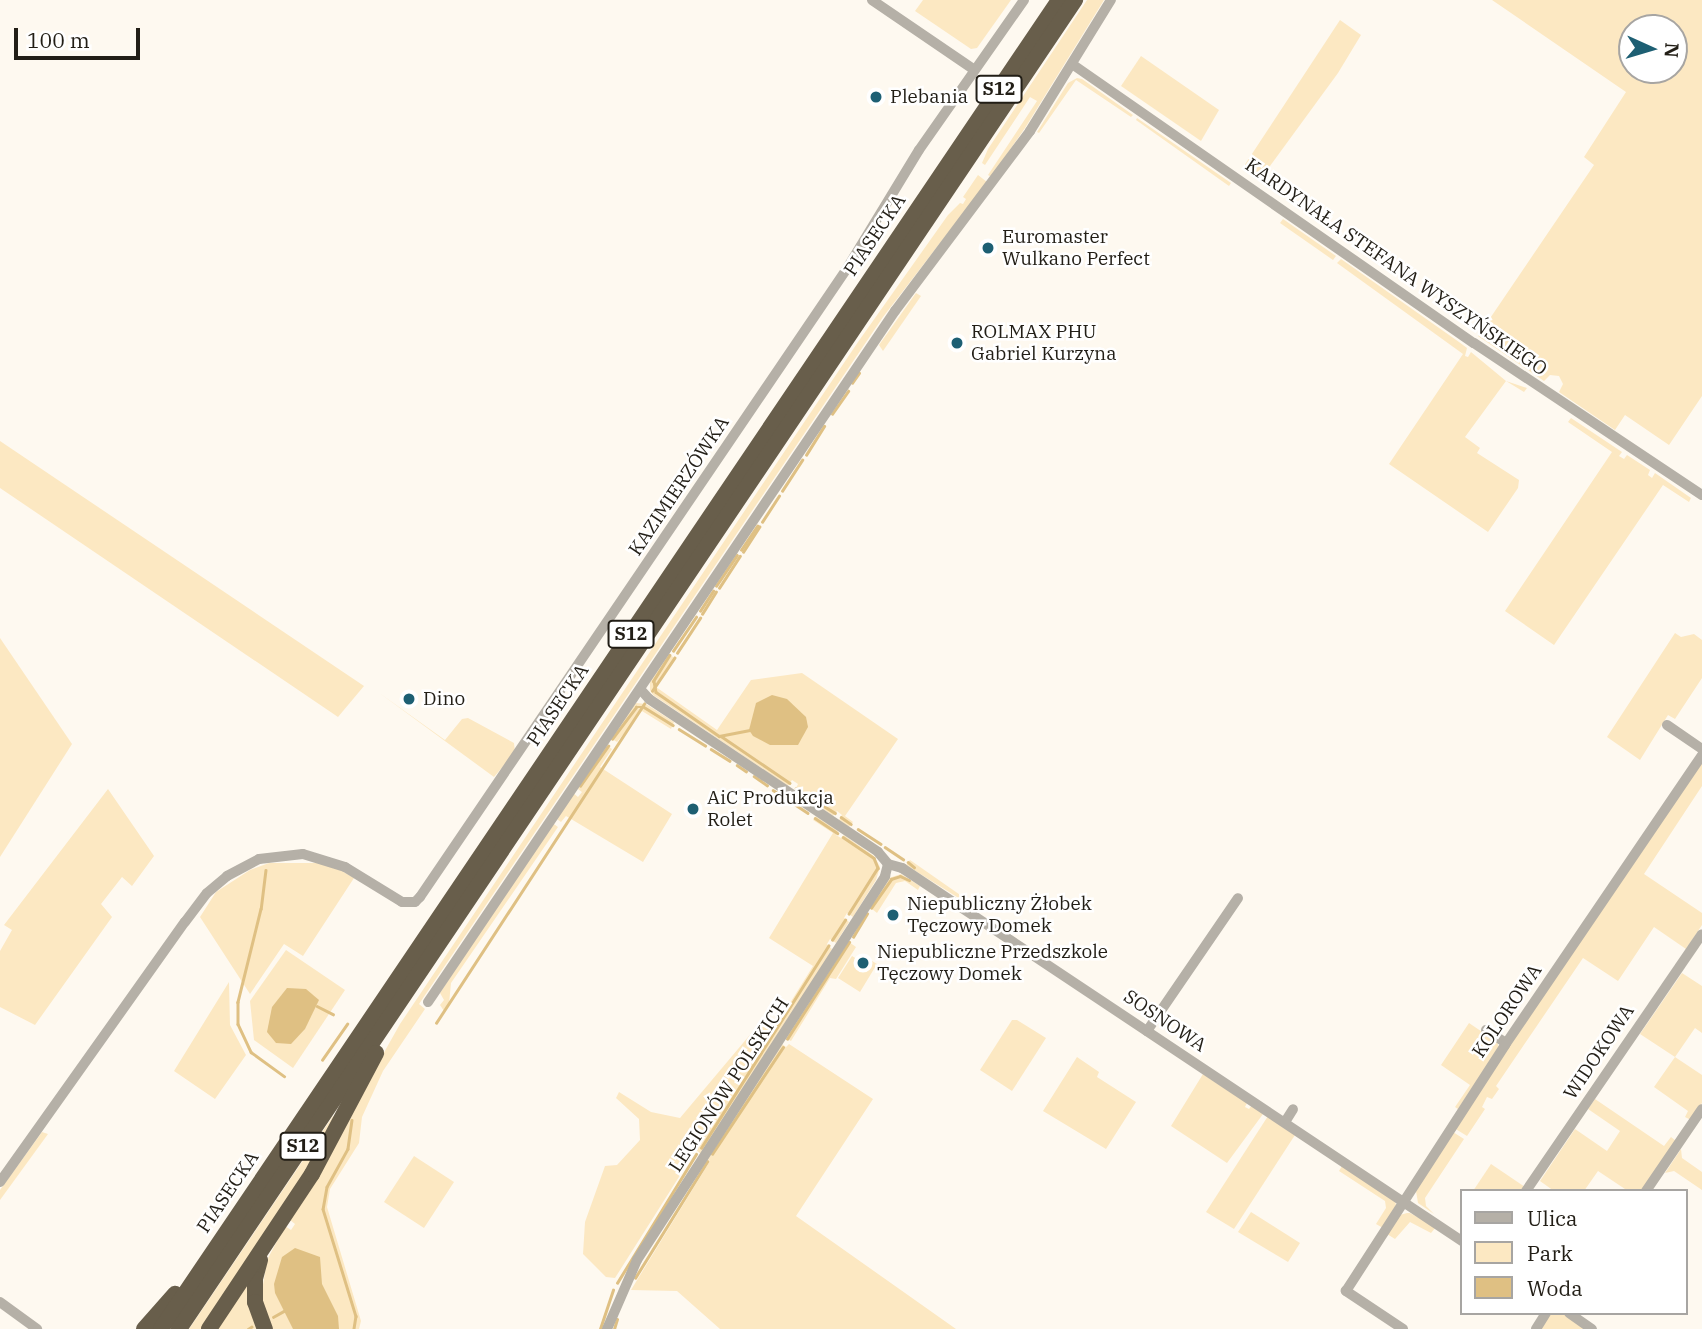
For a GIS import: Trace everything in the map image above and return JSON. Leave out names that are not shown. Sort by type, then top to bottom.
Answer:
[{"type":"highway","name":"PIASECKA","points":[[161,1329],[1059,0]]},
{"type":"highway","name":"PIASECKA","points":[[180,1329],[1075,0]]},
{"type":"highway","points":[[209,1329],[312,1174],[426,962]]},
{"type":"highway","points":[[265,1329],[254,1302],[255,1279],[257,1266],[279,1224]]},
{"type":"highway","points":[[144,1329],[214,1251]]},
{"type":"street","points":[[872,0],[974,69],[1024,0]]},
{"type":"street","points":[[428,1002],[550,817],[634,695],[641,690],[646,678],[888,320],[1015,153],[1111,0]]},
{"type":"street","name":"KARDYNAŁA STEFANA WYSZYŃSKIEGO","points":[[1072,64],[1700,497]]},
{"type":"street","name":"KAZIMIERZÓWKA","points":[[0,1182],[185,922],[207,893],[228,876],[259,859],[311,855],[345,867],[402,902],[415,902],[809,324],[974,69]]},
{"type":"street","points":[[1566,421],[1573,411]]},
{"type":"street","name":"SOSNOWA","points":[[641,690],[649,699],[878,852],[888,864],[905,870],[1460,1240]]},
{"type":"street","points":[[1667,725],[1702,749]]},
{"type":"street","name":"KOLOROWA","points":[[1403,1329],[1346,1291],[1506,1043],[1702,755]]},
{"type":"street","name":"LEGIONÓW POLSKICH","points":[[607,1329],[637,1260],[885,876],[888,864]]},
{"type":"street","points":[[1147,1031],[1238,898]]},
{"type":"street","name":"WIDOKOWA","points":[[1528,1189],[1702,934]]},
{"type":"street","points":[[1486,1030],[1506,1043]]},
{"type":"street","points":[[1285,1122],[1293,1109]]},
{"type":"street","points":[[1647,1189],[1702,1109]]},
{"type":"street","points":[[0,1302],[37,1329]]},
{"type":"street","points":[[1572,1315],[1592,1329]]},
{"type":"green space","points":[[923,0],[1011,0],[977,48],[971,49],[915,11]]},
{"type":"green space","points":[[1087,0],[1104,0],[1025,128],[991,177],[988,175],[1037,101],[1030,97],[985,165],[982,163],[988,149]]},
{"type":"green space","points":[[1492,0],[1702,0],[1702,396],[1669,445],[1625,415],[1615,430],[1559,392],[1563,384],[1559,376],[1550,375],[1544,381],[1478,336],[1594,165],[1584,157],[1626,92]]},
{"type":"green space","points":[[1340,20],[1361,35],[1338,73],[1259,181],[1242,169]]},
{"type":"green space","points":[[1141,56],[1219,110],[1201,141],[1121,86]]},
{"type":"green space","points":[[1077,78],[1133,115],[1131,117],[1076,80],[1039,133],[1037,132],[1068,83]]},
{"type":"green space","points":[[1137,118],[1231,183],[1229,186],[1136,120]]},
{"type":"green space","points":[[978,175],[987,182],[883,317],[419,1004],[425,1009],[383,1071],[362,1117],[359,1143],[330,1189],[327,1207],[361,1321],[359,1329],[272,1329],[261,1297],[267,1260],[285,1226],[291,1230],[295,1224],[290,1220],[400,1024],[858,342],[948,215],[960,203],[963,204],[966,199],[963,197]]},
{"type":"green space","points":[[1283,219],[1336,256],[1333,260],[1280,223]]},
{"type":"green space","points":[[1341,259],[1467,348],[1465,356],[1468,357],[1471,352],[1506,381],[1465,437],[1480,448],[1477,453],[1519,480],[1518,488],[1488,532],[1389,464],[1463,354],[1337,263]]},
{"type":"green space","points":[[916,293],[921,296],[883,351],[879,345]]},
{"type":"green space","points":[[1506,381],[1527,388],[1524,392]]},
{"type":"green space","points":[[1571,418],[1622,452],[1619,456],[1624,459],[1627,455],[1650,470],[1648,475],[1652,478],[1655,473],[1691,498],[1689,502],[1663,485],[1554,645],[1505,611],[1612,452],[1568,422]]},
{"type":"green space","points":[[0,441],[364,686],[338,717],[0,488]]},
{"type":"green space","points":[[1675,633],[1681,637],[1694,634],[1702,640],[1702,678],[1675,719],[1668,715],[1640,760],[1607,737]]},
{"type":"green space","points":[[0,638],[72,744],[0,857]]},
{"type":"green space","points":[[668,654],[675,658],[656,687],[717,730],[751,680],[802,673],[898,739],[845,816],[853,822],[849,827],[839,820],[842,815],[837,811],[833,816],[823,809],[826,804],[822,801],[817,806],[795,790],[798,784],[792,780],[788,786],[653,695],[650,681]]},
{"type":"green space","points":[[378,692],[445,740],[462,719],[468,718],[514,743],[515,752],[494,777]]},
{"type":"green space","points":[[636,703],[646,704],[674,722],[671,729],[642,711],[617,742],[609,737]]},
{"type":"green space","points":[[604,744],[612,749],[600,767],[672,814],[643,862],[566,816],[561,822],[554,817],[572,792],[578,797],[582,792],[575,787]]},
{"type":"green space","points":[[1702,761],[1702,786],[1644,874],[1702,913],[1702,925],[1686,949],[1654,927],[1618,981],[1583,958],[1496,1086],[1499,1089],[1492,1099],[1487,1097],[1482,1107],[1485,1109],[1467,1136],[1454,1128]]},
{"type":"green space","points":[[108,789],[154,856],[132,886],[122,877],[101,904],[112,917],[35,1025],[0,1007],[0,951],[12,930],[4,925]]},
{"type":"green space","points":[[816,816],[838,831],[836,835],[841,838],[844,835],[874,856],[880,867],[876,880],[853,917],[847,913],[844,918],[849,922],[836,943],[830,939],[827,944],[832,949],[782,1044],[786,1047],[789,1044],[873,1099],[796,1216],[956,1329],[720,1329],[677,1291],[631,1290],[710,1161],[696,1150],[615,1278],[606,1277],[583,1254],[585,1222],[605,1166],[617,1165],[640,1140],[639,1119],[616,1098],[619,1092],[651,1112],[680,1118],[759,1024],[772,1032],[813,966],[769,938],[833,833],[813,820]]},
{"type":"green space","points":[[551,822],[558,827],[451,983],[449,1004],[444,1011],[440,1005],[444,1000],[440,993]]},
{"type":"green space","points":[[910,860],[966,899],[965,902],[906,865]]},
{"type":"green space","points":[[269,863],[317,863],[337,868],[354,878],[303,956],[284,944],[250,994],[200,917],[216,892],[250,870]]},
{"type":"green space","points":[[901,874],[920,886],[918,890],[905,881],[896,883],[877,913],[870,907],[889,878]]},
{"type":"green space","points":[[849,942],[856,947],[836,979],[830,978],[791,1041],[786,1038]]},
{"type":"green space","points":[[286,950],[345,990],[293,1068],[254,1040],[250,1001]]},
{"type":"green space","points":[[852,956],[860,961],[864,956],[877,964],[860,992],[838,978]]},
{"type":"green space","points":[[1682,973],[1702,986],[1702,1033],[1695,1028],[1675,1057],[1640,1034]]},
{"type":"green space","points":[[229,982],[230,1025],[246,1055],[215,1099],[174,1071]]},
{"type":"green space","points":[[1012,1020],[1017,1020],[1046,1038],[1012,1091],[980,1070]]},
{"type":"green space","points":[[1469,1023],[1497,1042],[1499,1047],[1458,1109],[1455,1107],[1470,1085],[1441,1065]]},
{"type":"green space","points":[[1077,1057],[1099,1072],[1097,1077],[1136,1102],[1106,1149],[1043,1111]]},
{"type":"green space","points":[[1675,1057],[1702,1075],[1702,1103],[1691,1120],[1685,1117],[1688,1111],[1654,1087]]},
{"type":"green space","points":[[1203,1074],[1247,1103],[1245,1107],[1249,1109],[1252,1105],[1263,1114],[1227,1163],[1171,1126]]},
{"type":"green space","points":[[1595,1099],[1664,1146],[1671,1137],[1676,1141],[1644,1189],[1625,1189],[1598,1171],[1585,1189],[1551,1189],[1540,1181],[1575,1129],[1607,1151],[1620,1131],[1588,1109]]},
{"type":"green space","points":[[333,1116],[336,1118],[309,1166],[203,1329],[189,1329]]},
{"type":"green space","points":[[1268,1116],[1295,1135],[1234,1229],[1206,1212]]},
{"type":"green space","points":[[42,1132],[48,1134],[0,1200],[0,1190]]},
{"type":"green space","points":[[1453,1132],[1464,1139],[1425,1198],[1426,1206],[1434,1214],[1418,1203],[1416,1191]]},
{"type":"green space","points":[[1681,1149],[1682,1158],[1702,1172],[1702,1190],[1674,1171],[1665,1173]]},
{"type":"green space","points":[[414,1156],[454,1182],[424,1228],[384,1202]]},
{"type":"green space","points":[[1491,1164],[1525,1187],[1524,1189],[1474,1189]]},
{"type":"green space","points":[[1342,1166],[1395,1201],[1396,1205],[1383,1228],[1376,1224],[1386,1208],[1385,1201],[1339,1171]]},
{"type":"green space","points":[[1251,1212],[1300,1243],[1288,1262],[1238,1232]]},
{"type":"green space","points":[[1407,1213],[1436,1227],[1431,1233],[1410,1222],[1395,1239],[1387,1234],[1400,1215]]},
{"type":"green space","points":[[247,1279],[259,1329],[214,1329]]},
{"type":"green space","points":[[1547,1315],[1565,1315],[1585,1329],[1539,1329]]},
{"type":"water","points":[[772,695],[787,699],[806,717],[808,727],[798,745],[770,745],[753,736],[749,730],[756,703]]},
{"type":"water","points":[[287,988],[306,989],[319,1000],[305,1029],[291,1044],[276,1043],[267,1032],[272,1007]]},
{"type":"water","points":[[295,1248],[320,1257],[322,1284],[338,1316],[339,1329],[293,1329],[275,1293],[274,1284],[282,1257]]},
{"type":"waterway","points":[[852,383],[859,373]]},
{"type":"waterway","points":[[832,414],[848,391]]},
{"type":"waterway","points":[[806,455],[824,426]]},
{"type":"waterway","points":[[782,491],[802,460]]},
{"type":"waterway","points":[[762,522],[779,496]]},
{"type":"waterway","points":[[741,550],[757,526]]},
{"type":"waterway","points":[[743,552],[759,527]]},
{"type":"waterway","points":[[716,586],[737,555]]},
{"type":"waterway","points":[[719,588],[740,556]]},
{"type":"waterway","points":[[700,611],[713,591]]},
{"type":"waterway","points":[[702,614],[716,592]]},
{"type":"waterway","points":[[673,651],[696,617]]},
{"type":"waterway","points":[[677,653],[700,618]]},
{"type":"waterway","points":[[670,655],[654,681],[656,692],[719,736],[749,730]]},
{"type":"waterway","points":[[652,691],[674,658]]},
{"type":"waterway","points":[[436,1023],[644,704]]},
{"type":"waterway","points":[[612,739],[636,707],[644,707],[673,725]]},
{"type":"waterway","points":[[679,729],[705,745]]},
{"type":"waterway","points":[[721,736],[790,783]]},
{"type":"waterway","points":[[580,786],[608,746]]},
{"type":"waterway","points":[[711,749],[730,761]]},
{"type":"waterway","points":[[737,765],[746,771]]},
{"type":"waterway","points":[[754,776],[767,785]]},
{"type":"waterway","points":[[796,788],[819,803]]},
{"type":"waterway","points":[[773,790],[789,800]]},
{"type":"waterway","points":[[796,805],[808,813]]},
{"type":"waterway","points":[[824,806],[835,813]]},
{"type":"waterway","points":[[841,817],[851,824]]},
{"type":"waterway","points":[[815,818],[837,833]]},
{"type":"waterway","points":[[858,829],[881,844]]},
{"type":"waterway","points":[[843,837],[874,858],[878,868],[849,914]]},
{"type":"waterway","points":[[885,847],[903,859]]},
{"type":"waterway","points":[[908,862],[914,867]]},
{"type":"waterway","points":[[266,870],[261,909],[238,1002],[238,1024],[251,1052],[284,1076]]},
{"type":"waterway","points":[[871,908],[891,879],[900,876],[909,880]]},
{"type":"waterway","points":[[853,937],[867,914]]},
{"type":"waterway","points":[[832,940],[845,920]]},
{"type":"waterway","points":[[787,1039],[849,942]]},
{"type":"waterway","points":[[701,1148],[828,946]]},
{"type":"waterway","points":[[317,1006],[333,1014]]},
{"type":"waterway","points":[[322,1060],[347,1024]]},
{"type":"waterway","points":[[712,1154],[783,1047]]},
{"type":"waterway","points":[[352,1120],[348,1149],[327,1187],[323,1209],[356,1316],[354,1329]]},
{"type":"waterway","points":[[617,1283],[696,1154]]},
{"type":"waterway","points":[[635,1278],[707,1162]]},
{"type":"waterway","points":[[600,1329],[613,1290]]},
{"type":"waterway","points":[[273,1317],[284,1311]]},
{"type":"waterway","points":[[614,1329],[617,1319]]},
{"type":"place","name":"Plebania","points":[[876,97]]},
{"type":"place","name":"Euromaster Wulkano Perfect","points":[[988,248]]},
{"type":"place","name":"ROLMAX PHU Gabriel Kurzyna","points":[[957,343]]},
{"type":"place","name":"Dino","points":[[409,699]]},
{"type":"place","name":"AiC Produkcja Rolet","points":[[693,809]]},
{"type":"place","name":"Niepubliczny Żłobek Tęczowy Domek","points":[[893,915]]},
{"type":"place","name":"Niepubliczne Przedszkole Tęczowy Domek","points":[[863,963]]}]
